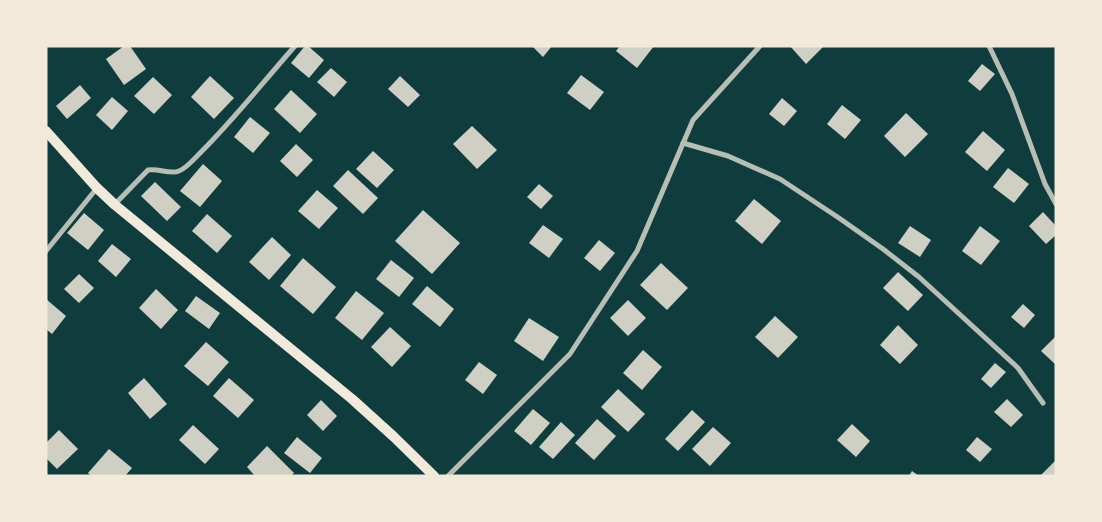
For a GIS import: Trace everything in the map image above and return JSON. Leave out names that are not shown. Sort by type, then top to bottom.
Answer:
[{"type":"main road","points":[[46,131],[114,205],[352,399],[434,476]]},
{"type":"street","points":[[114,205],[148,170],[154,168],[173,173],[180,171],[188,165],[295,46]]},
{"type":"street","points":[[448,476],[570,354],[637,251],[693,120],[760,46]]},
{"type":"street","points":[[989,46],[1012,94],[1045,184],[1056,204]]},
{"type":"street","points":[[683,143],[728,156],[780,179],[883,249],[919,277],[1018,368],[1043,403]]},
{"type":"street","points":[[46,251],[97,188]]},
{"type":"building","points":[[124,46],[130,46],[146,69],[124,85],[106,59]]},
{"type":"building","points":[[305,46],[308,46],[324,60],[309,78],[291,63]]},
{"type":"building","points":[[532,46],[552,46],[543,57]]},
{"type":"building","points":[[620,46],[654,46],[637,68],[616,51]]},
{"type":"building","points":[[790,46],[824,46],[806,64]]},
{"type":"building","points":[[982,64],[995,74],[980,91],[968,81]]},
{"type":"building","points":[[331,68],[347,82],[334,97],[317,82]]},
{"type":"building","points":[[581,75],[604,92],[590,110],[567,93]]},
{"type":"building","points":[[210,76],[234,98],[214,119],[191,97]]},
{"type":"building","points":[[400,76],[420,95],[408,107],[388,89]]},
{"type":"building","points":[[153,77],[172,95],[154,114],[134,96]]},
{"type":"building","points":[[80,85],[91,98],[67,119],[56,106]]},
{"type":"building","points":[[291,90],[317,114],[300,133],[274,109]]},
{"type":"building","points":[[112,97],[128,111],[112,130],[96,115]]},
{"type":"building","points":[[782,98],[797,111],[784,126],[769,114]]},
{"type":"building","points":[[842,105],[861,120],[845,139],[827,124]]},
{"type":"building","points":[[906,113],[928,134],[905,157],[884,136]]},
{"type":"building","points":[[250,117],[270,133],[253,153],[234,137]]},
{"type":"building","points":[[472,126],[497,150],[477,169],[453,144]]},
{"type":"building","points":[[983,131],[1005,150],[987,171],[965,152]]},
{"type":"building","points":[[296,144],[313,160],[297,177],[280,161]]},
{"type":"building","points":[[373,151],[394,170],[377,188],[356,169]]},
{"type":"building","points":[[203,164],[222,181],[200,207],[180,191]]},
{"type":"building","points":[[1008,168],[1029,184],[1014,203],[993,187]]},
{"type":"building","points":[[348,170],[378,198],[363,214],[333,186]]},
{"type":"building","points":[[155,182],[181,207],[167,221],[141,196]]},
{"type":"building","points":[[539,184],[553,196],[541,209],[527,197]]},
{"type":"building","points":[[317,190],[338,208],[319,229],[298,211]]},
{"type":"building","points":[[754,199],[781,221],[762,244],[735,221]]},
{"type":"building","points":[[423,210],[460,243],[432,274],[395,241]]},
{"type":"building","points":[[1043,212],[1056,226],[1056,235],[1046,244],[1029,226]]},
{"type":"building","points":[[84,213],[104,230],[88,250],[67,233]]},
{"type":"building","points":[[207,214],[232,236],[217,253],[192,231]]},
{"type":"building","points":[[543,225],[563,239],[549,258],[529,243]]},
{"type":"building","points":[[910,226],[931,240],[920,257],[898,243]]},
{"type":"building","points":[[980,226],[1000,241],[981,265],[962,251]]},
{"type":"building","points":[[272,237],[291,255],[269,280],[249,262]]},
{"type":"building","points":[[599,240],[615,253],[600,271],[584,258]]},
{"type":"building","points":[[112,244],[131,259],[116,277],[98,261]]},
{"type":"building","points":[[303,258],[336,287],[313,314],[280,286]]},
{"type":"building","points":[[391,260],[414,278],[399,297],[376,279]]},
{"type":"building","points":[[661,263],[688,288],[667,310],[640,285]]},
{"type":"building","points":[[898,272],[923,295],[908,311],[883,288]]},
{"type":"building","points":[[79,274],[94,288],[79,303],[64,289]]},
{"type":"building","points":[[427,286],[454,309],[440,327],[412,304]]},
{"type":"building","points":[[156,289],[178,310],[161,329],[139,308]]},
{"type":"building","points":[[356,291],[384,313],[362,340],[335,318]]},
{"type":"building","points":[[196,296],[220,313],[209,329],[185,311]]},
{"type":"building","points":[[46,299],[66,316],[52,334],[46,329]]},
{"type":"building","points":[[628,300],[646,318],[628,336],[610,318]]},
{"type":"building","points":[[1023,304],[1035,315],[1024,328],[1011,317]]},
{"type":"building","points":[[775,316],[798,337],[778,358],[755,337]]},
{"type":"building","points":[[529,318],[559,337],[543,361],[514,341]]},
{"type":"building","points":[[898,325],[918,345],[900,364],[880,345]]},
{"type":"building","points":[[390,327],[411,346],[392,367],[371,347]]},
{"type":"building","points":[[1056,336],[1056,365],[1041,351]]},
{"type":"building","points":[[206,342],[229,362],[208,386],[184,366]]},
{"type":"building","points":[[643,350],[662,367],[642,390],[623,373]]},
{"type":"building","points":[[479,362],[497,375],[483,394],[465,380]]},
{"type":"building","points":[[995,363],[1006,372],[991,388],[981,379]]},
{"type":"building","points":[[144,378],[167,404],[150,419],[128,393]]},
{"type":"building","points":[[229,378],[254,400],[238,418],[213,396]]},
{"type":"building","points":[[618,389],[645,414],[628,432],[601,407]]},
{"type":"building","points":[[1007,399],[1023,415],[1011,427],[994,412]]},
{"type":"building","points":[[321,400],[337,416],[323,431],[307,415]]},
{"type":"building","points":[[533,409],[550,423],[531,445],[514,431]]},
{"type":"building","points":[[692,410],[705,422],[678,451],[665,439]]},
{"type":"building","points":[[597,419],[616,436],[594,460],[575,443]]},
{"type":"building","points":[[561,422],[575,435],[553,459],[539,447]]},
{"type":"building","points":[[852,424],[870,441],[856,457],[837,440]]},
{"type":"building","points":[[193,425],[219,449],[205,464],[179,440]]},
{"type":"building","points":[[713,427],[731,443],[710,466],[692,449]]},
{"type":"building","points":[[59,430],[78,449],[57,469],[46,458],[46,443]]},
{"type":"building","points":[[297,437],[322,458],[310,473],[284,453]]},
{"type":"building","points":[[977,437],[992,449],[980,462],[966,450]]},
{"type":"building","points":[[267,446],[294,473],[291,476],[255,476],[247,467]]},
{"type":"building","points":[[109,449],[132,468],[125,476],[91,476],[88,473]]},
{"type":"building","points":[[1056,460],[1056,476],[1040,476]]},
{"type":"building","points":[[912,471],[919,476],[909,476]]}]
